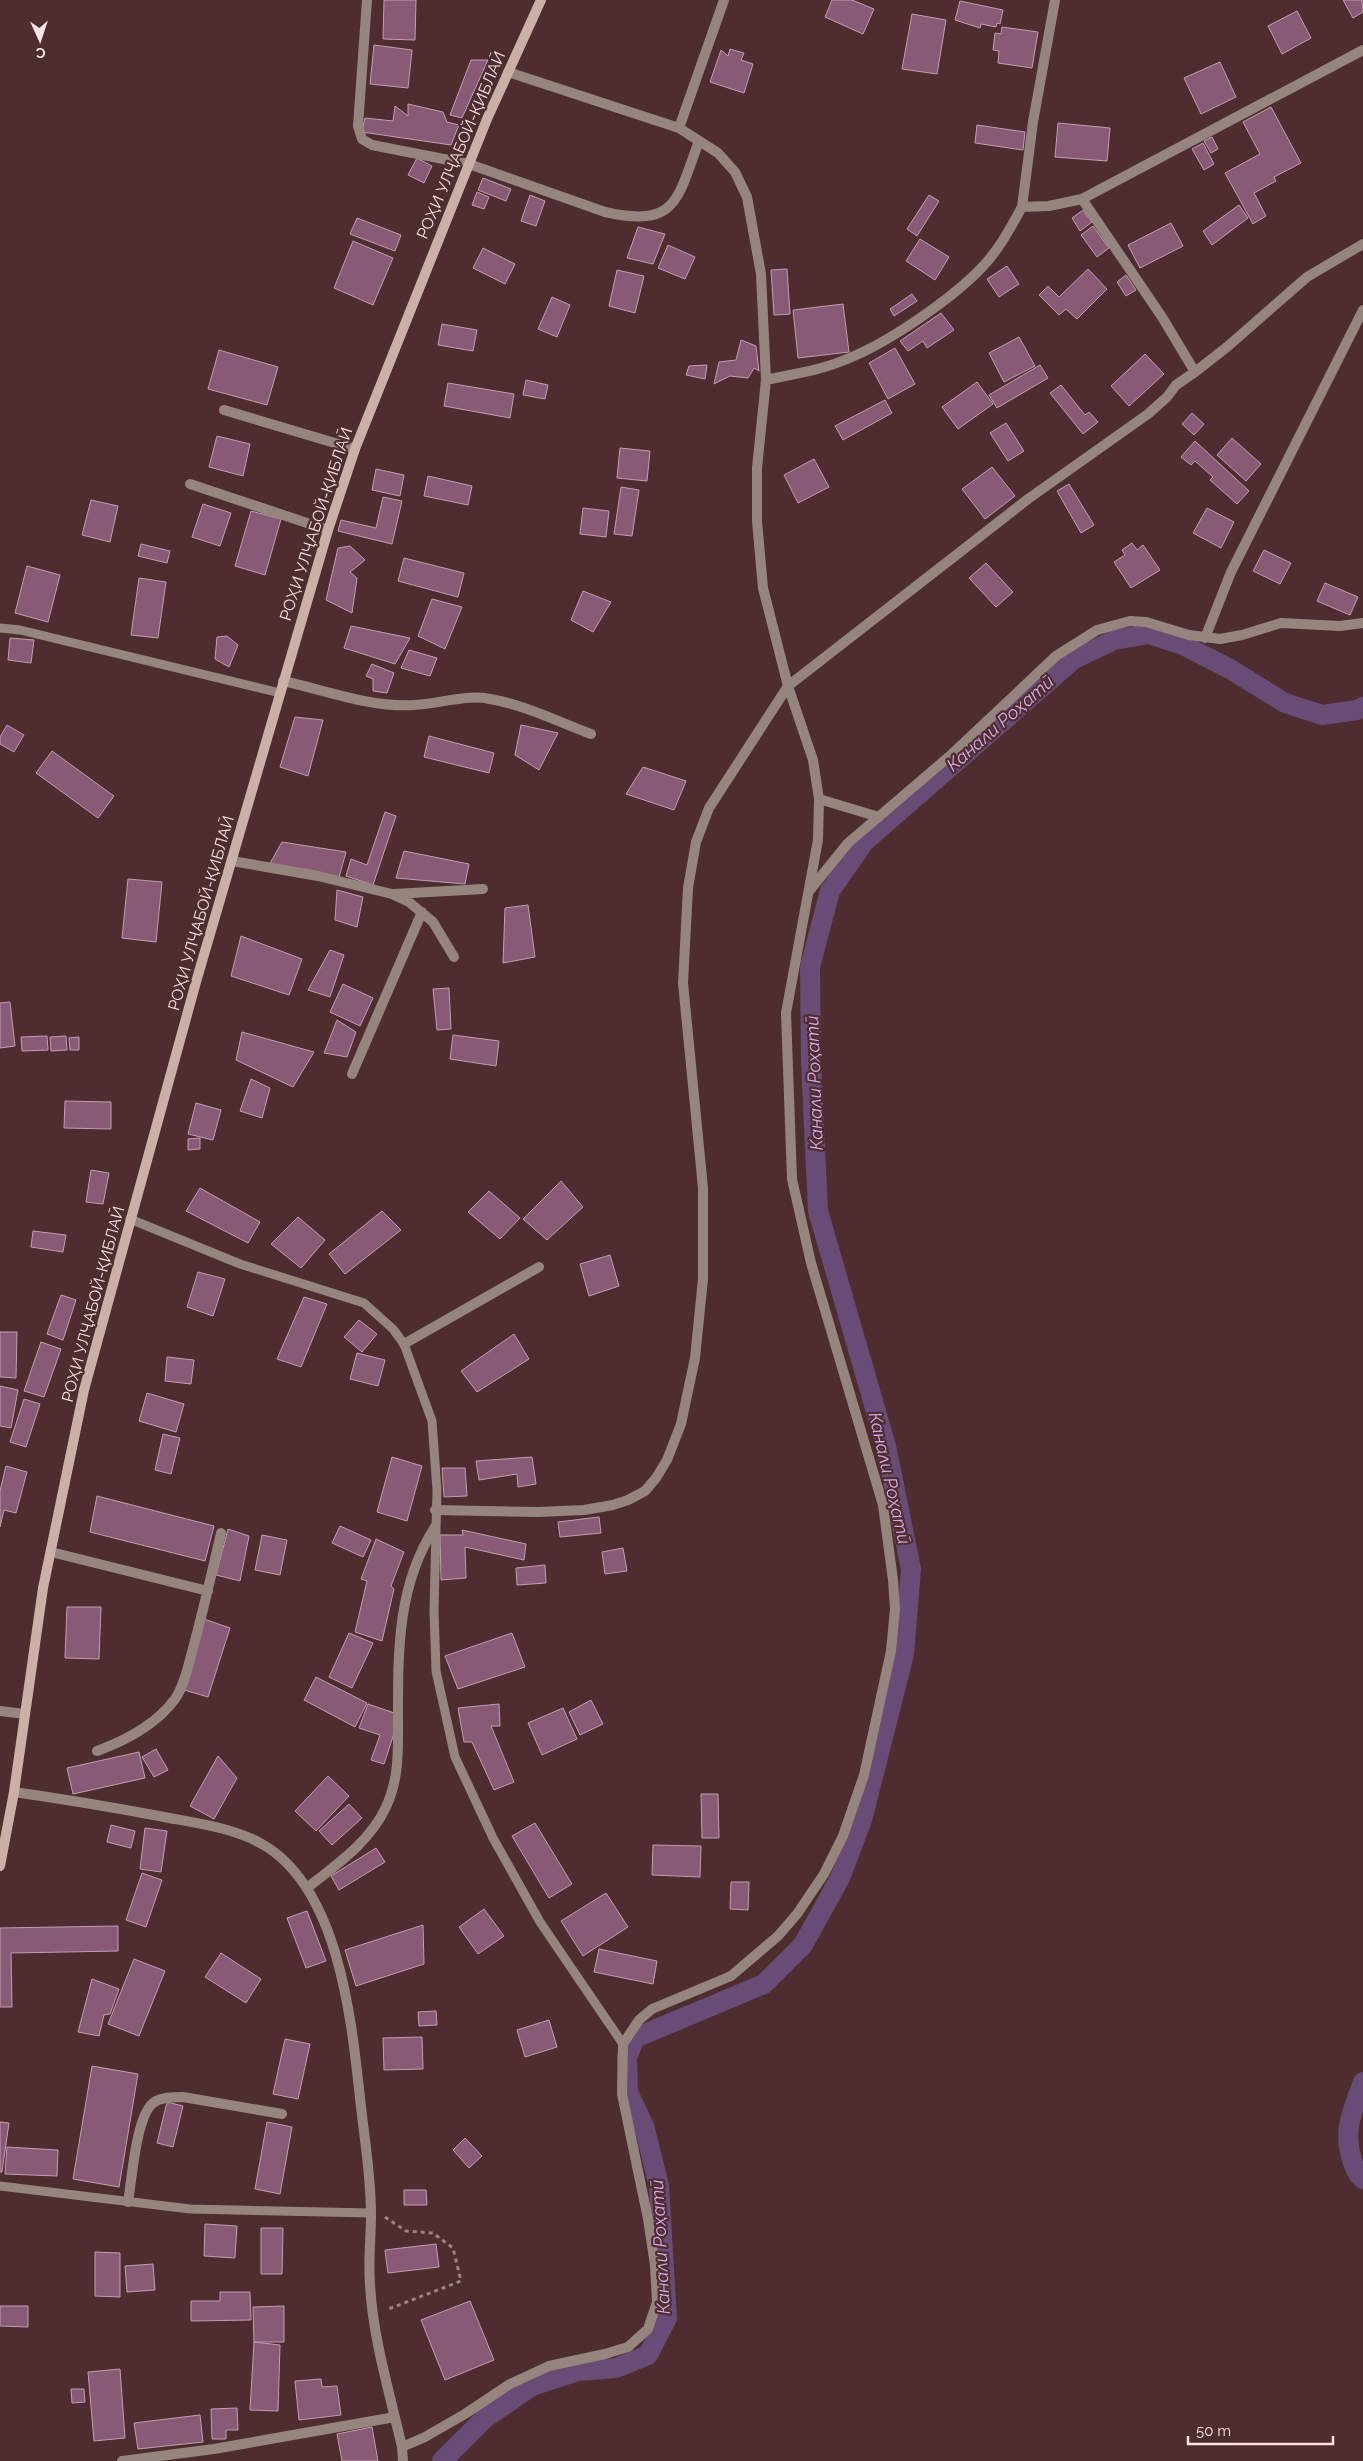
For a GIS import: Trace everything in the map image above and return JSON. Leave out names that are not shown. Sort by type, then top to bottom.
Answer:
[{"type":"street","points":[[366,0],[358,116],[362,139],[372,145],[469,164],[605,212],[645,218],[667,210],[675,200],[699,141]]},
{"type":"street","name":"РОҲИ УЛҶАБОЙ-ҚИБЛАӢ","points":[[0,1866],[14,1792],[43,1588],[84,1390],[130,1220],[283,681],[328,530],[355,448],[469,164],[541,0]]},
{"type":"street","points":[[679,128],[724,0]]},
{"type":"street","points":[[766,380],[815,370],[847,360],[878,344],[921,317],[961,286],[994,254],[1022,207],[1034,122],[1055,0]]},
{"type":"street","points":[[1022,207],[1050,206],[1082,199],[1363,50]]},
{"type":"street","points":[[402,2447],[425,2437],[466,2414],[510,2384],[549,2366],[628,2347],[648,2329],[657,2302],[655,2265],[648,2219],[622,2094],[622,2044],[639,2020],[652,2009],[731,1976],[778,1936],[798,1914],[824,1874],[844,1836],[864,1775],[891,1651],[895,1609],[883,1505],[811,1264],[792,1179],[786,1013],[819,832],[819,799],[813,760],[788,686],[763,588],[757,521],[758,460],[766,380],[761,274],[747,197],[735,172],[718,153],[679,128],[508,72]]},
{"type":"street","points":[[1082,199],[1162,317],[1195,372]]},
{"type":"street","points":[[436,1510],[539,1512],[584,1510],[613,1505],[645,1491],[667,1460],[680,1424],[695,1358],[703,1279],[704,1188],[683,983],[688,888],[696,842],[709,808],[788,686],[1028,499],[1148,414],[1167,397],[1176,385],[1220,353],[1307,277],[1363,244]]},
{"type":"street","points":[[1205,638],[1232,572],[1363,310]]},
{"type":"street","points":[[224,410],[355,448]]},
{"type":"street","points":[[190,484],[328,530]]},
{"type":"street","points":[[808,893],[848,843],[952,754],[1056,656],[1078,640],[1097,630],[1130,621],[1146,622],[1205,638],[1220,639],[1281,624],[1354,626],[1363,623]]},
{"type":"street","points":[[283,681],[354,699],[385,704],[414,706],[465,698],[489,699],[517,706],[591,734]]},
{"type":"street","points":[[819,799],[879,817]]},
{"type":"street","points":[[232,861],[318,876],[392,894],[410,902],[433,922],[454,957]]},
{"type":"street","points":[[392,894],[483,888]]},
{"type":"street","points":[[352,1074],[422,912]]},
{"type":"street","points":[[404,1344],[540,1267]]},
{"type":"street","points":[[307,1888],[346,1856],[371,1831],[386,1807],[398,1770],[398,1655],[401,1619],[410,1578],[422,1548],[435,1527]]},
{"type":"street","points":[[97,1751],[122,1742],[144,1729],[176,1698],[187,1672],[221,1533]]},
{"type":"street","points":[[51,1552],[208,1591]]},
{"type":"street","points":[[0,1711],[25,1714]]},
{"type":"street","points":[[14,1792],[110,1807],[230,1831],[263,1844],[286,1862],[307,1888],[342,1974],[351,2018],[371,2213],[370,2285],[374,2314],[402,2447],[403,2461]]},
{"type":"street","points":[[128,2202],[142,2121],[154,2102],[171,2097],[183,2097],[282,2114]]},
{"type":"street","points":[[122,2461],[214,2449],[395,2417]]},
{"type":"lane","points":[[0,628],[20,630],[280,693]]},
{"type":"lane","points":[[130,1220],[240,1264],[364,1303],[393,1329],[404,1344],[432,1421],[436,1454],[436,1671],[455,1757],[493,1838],[540,1922],[622,2044]]},
{"type":"lane","points":[[0,2186],[190,2209],[371,2213]]},
{"type":"path","points":[[371,2213],[387,2218],[406,2231],[433,2233],[453,2248],[460,2281],[374,2314]]},
{"type":"building","points":[[384,0],[416,0],[415,40],[383,39]]},
{"type":"building","points":[[832,0],[852,0],[874,9],[863,34],[825,17]]},
{"type":"building","points":[[1343,0],[1362,0],[1363,12],[1353,18]]},
{"type":"building","points":[[960,1],[1003,10],[1000,24],[997,23],[996,27],[981,24],[980,28],[955,20]]},
{"type":"building","points":[[1297,11],[1311,38],[1282,54],[1268,26]]},
{"type":"building","points":[[912,14],[946,20],[937,74],[902,69]]},
{"type":"building","points":[[1002,27],[1038,32],[1032,68],[998,63],[999,51],[993,50],[995,33],[1001,34]]},
{"type":"building","points":[[374,45],[412,50],[408,88],[370,84]]},
{"type":"building","points":[[730,49],[744,53],[741,60],[753,64],[744,93],[710,82],[721,50],[728,56]]},
{"type":"building","points":[[471,60],[488,60],[462,118],[450,115]]},
{"type":"building","points":[[1220,62],[1236,97],[1201,114],[1184,78]]},
{"type":"building","points":[[408,104],[443,112],[447,122],[459,125],[451,145],[362,132],[365,118],[393,121],[395,106],[408,116]]},
{"type":"building","points":[[1271,107],[1301,163],[1274,177],[1276,181],[1254,193],[1266,216],[1253,224],[1225,173],[1260,154],[1243,122]]},
{"type":"building","points":[[1058,123],[1110,128],[1107,161],[1055,157]]},
{"type":"building","points":[[977,125],[1025,132],[1023,150],[975,143]]},
{"type":"building","points":[[1212,137],[1218,149],[1211,153],[1204,141]]},
{"type":"building","points":[[1203,143],[1214,164],[1204,170],[1192,149]]},
{"type":"building","points":[[417,158],[432,166],[424,183],[408,175]]},
{"type":"building","points":[[483,178],[511,189],[506,201],[478,190]]},
{"type":"building","points":[[477,192],[489,197],[484,209],[472,205]]},
{"type":"building","points":[[530,195],[545,201],[536,226],[521,221]]},
{"type":"building","points":[[929,195],[939,201],[917,236],[907,229]]},
{"type":"building","points":[[1239,205],[1248,218],[1212,245],[1203,231]]},
{"type":"building","points":[[1083,210],[1092,222],[1080,231],[1072,218]]},
{"type":"building","points":[[357,218],[401,235],[395,251],[350,234]]},
{"type":"building","points":[[1171,223],[1183,246],[1140,268],[1128,245]]},
{"type":"building","points":[[1093,226],[1109,248],[1097,257],[1081,235]]},
{"type":"building","points":[[638,227],[665,234],[653,264],[627,258]]},
{"type":"building","points":[[920,239],[949,257],[935,280],[906,261]]},
{"type":"building","points":[[353,241],[393,258],[373,305],[334,288]]},
{"type":"building","points":[[668,245],[695,257],[685,279],[658,268]]},
{"type":"building","points":[[483,248],[515,264],[505,284],[473,268]]},
{"type":"building","points":[[1007,266],[1019,284],[999,297],[987,279]]},
{"type":"building","points":[[787,269],[790,314],[774,315],[771,270]]},
{"type":"building","points":[[1088,269],[1107,289],[1077,319],[1066,309],[1059,315],[1039,295],[1048,286],[1059,297]]},
{"type":"building","points":[[617,270],[644,276],[635,313],[609,306]]},
{"type":"building","points":[[1126,275],[1136,290],[1126,296],[1117,282]]},
{"type":"building","points":[[912,294],[917,301],[894,316],[890,309]]},
{"type":"building","points":[[552,297],[570,305],[557,337],[538,329]]},
{"type":"building","points":[[843,304],[849,352],[798,358],[793,310]]},
{"type":"building","points":[[941,313],[954,330],[927,348],[923,341],[908,351],[900,341]]},
{"type":"building","points":[[442,324],[477,330],[473,351],[438,345]]},
{"type":"building","points":[[1019,337],[1035,366],[1004,382],[989,353]]},
{"type":"building","points":[[741,340],[756,346],[759,371],[754,368],[748,378],[730,376],[714,384],[719,362],[736,360]]},
{"type":"building","points":[[895,348],[915,384],[888,399],[869,363]]},
{"type":"building","points":[[219,350],[278,367],[267,405],[208,389]]},
{"type":"building","points":[[1145,354],[1164,374],[1129,406],[1111,386]]},
{"type":"building","points":[[707,365],[705,379],[686,375],[689,366]]},
{"type":"building","points":[[1040,365],[1048,378],[997,408],[989,395]]},
{"type":"building","points":[[526,380],[548,385],[545,399],[523,395]]},
{"type":"building","points":[[977,382],[993,404],[958,429],[942,407]]},
{"type":"building","points":[[448,383],[514,394],[510,418],[444,406]]},
{"type":"building","points":[[1061,385],[1085,415],[1089,412],[1098,422],[1083,434],[1050,393]]},
{"type":"building","points":[[885,400],[892,413],[843,440],[835,426]]},
{"type":"building","points":[[1192,413],[1204,424],[1194,435],[1182,424]]},
{"type":"building","points":[[1006,423],[1024,451],[1008,461],[990,433]]},
{"type":"building","points":[[217,436],[250,444],[243,476],[209,467]]},
{"type":"building","points":[[1232,438],[1261,464],[1246,481],[1217,455]]},
{"type":"building","points":[[1195,441],[1249,491],[1237,504],[1210,480],[1213,477],[1195,461],[1191,465],[1181,457]]},
{"type":"building","points":[[620,448],[650,451],[647,481],[617,478]]},
{"type":"building","points":[[814,459],[829,487],[798,503],[784,475]]},
{"type":"building","points":[[992,467],[1015,496],[985,519],[962,489]]},
{"type":"building","points":[[376,469],[404,475],[400,496],[372,490]]},
{"type":"building","points":[[428,476],[472,486],[468,505],[424,496]]},
{"type":"building","points":[[1069,484],[1094,525],[1081,533],[1057,491]]},
{"type":"building","points":[[621,487],[639,490],[632,536],[614,534]]},
{"type":"building","points":[[383,497],[402,501],[392,544],[338,531],[341,520],[376,528]]},
{"type":"building","points":[[91,500],[118,506],[110,542],[82,535]]},
{"type":"building","points":[[203,504],[231,513],[220,546],[192,537]]},
{"type":"building","points":[[583,508],[609,511],[606,537],[580,534]]},
{"type":"building","points":[[1207,508],[1234,522],[1221,548],[1193,533]]},
{"type":"building","points":[[251,511],[281,519],[265,575],[235,566]]},
{"type":"building","points":[[1132,543],[1137,550],[1143,545],[1160,570],[1131,588],[1114,562],[1125,555],[1122,550]]},
{"type":"building","points":[[141,544],[170,551],[167,563],[138,556]]},
{"type":"building","points":[[350,546],[365,560],[350,572],[357,578],[352,613],[326,600],[338,548]]},
{"type":"building","points":[[1264,550],[1291,563],[1280,584],[1253,571]]},
{"type":"building","points":[[404,558],[464,573],[458,597],[398,581]]},
{"type":"building","points":[[986,563],[1013,592],[996,607],[969,578]]},
{"type":"building","points":[[27,566],[60,575],[48,622],[15,613]]},
{"type":"building","points":[[139,578],[166,582],[158,638],[131,635]]},
{"type":"building","points":[[1325,583],[1358,597],[1350,615],[1317,601]]},
{"type":"building","points":[[583,591],[611,602],[593,632],[571,620]]},
{"type":"building","points":[[432,599],[462,607],[445,649],[418,636]]},
{"type":"building","points":[[351,626],[410,638],[395,664],[344,648]]},
{"type":"building","points":[[227,636],[238,645],[229,667],[215,659],[217,637]]},
{"type":"building","points":[[10,638],[34,640],[31,663],[8,660]]},
{"type":"building","points":[[409,650],[437,658],[430,676],[401,668]]},
{"type":"building","points":[[372,664],[394,673],[387,693],[373,691],[373,679],[366,676]]},
{"type":"building","points":[[295,717],[323,720],[308,776],[280,767]]},
{"type":"building","points":[[7,725],[24,735],[14,752],[0,744],[0,737]]},
{"type":"building","points":[[521,725],[558,733],[539,770],[515,755]]},
{"type":"building","points":[[429,736],[494,753],[489,773],[424,757]]},
{"type":"building","points":[[52,751],[114,796],[98,818],[36,773]]},
{"type":"building","points":[[643,767],[686,781],[674,810],[626,794]]},
{"type":"building","points":[[385,812],[396,816],[373,885],[346,876],[351,859],[367,865]]},
{"type":"building","points":[[282,842],[346,852],[338,881],[268,867]]},
{"type":"building","points":[[404,851],[469,864],[465,884],[396,878]]},
{"type":"building","points":[[128,879],[162,882],[156,942],[122,938]]},
{"type":"building","points":[[337,890],[363,897],[357,927],[335,920]]},
{"type":"building","points":[[528,905],[535,957],[503,963],[505,908]]},
{"type":"building","points":[[241,936],[302,959],[289,995],[231,976]]},
{"type":"building","points":[[330,950],[344,955],[330,997],[308,990]]},
{"type":"building","points":[[343,984],[373,998],[360,1026],[330,1012]]},
{"type":"building","points":[[449,988],[451,1029],[437,1030],[433,989]]},
{"type":"building","points":[[10,1002],[15,1046],[0,1048],[0,1003]]},
{"type":"building","points":[[337,1020],[356,1032],[347,1057],[324,1053]]},
{"type":"building","points":[[242,1032],[314,1052],[293,1087],[236,1060]]},
{"type":"building","points":[[453,1035],[499,1041],[496,1066],[450,1059]]},
{"type":"building","points":[[47,1036],[48,1050],[22,1051],[21,1037]]},
{"type":"building","points":[[66,1036],[67,1050],[51,1051],[50,1037]]},
{"type":"building","points":[[79,1037],[79,1050],[70,1050],[69,1038]]},
{"type":"building","points":[[251,1079],[270,1088],[262,1118],[240,1111]]},
{"type":"building","points":[[65,1101],[111,1102],[111,1129],[64,1128]]},
{"type":"building","points":[[196,1103],[221,1110],[213,1140],[188,1134]]},
{"type":"building","points":[[200,1138],[200,1149],[188,1150],[188,1139]]},
{"type":"building","points":[[91,1170],[109,1173],[103,1204],[86,1202]]},
{"type":"building","points":[[561,1181],[583,1207],[547,1240],[523,1219]]},
{"type":"building","points":[[200,1188],[260,1222],[248,1243],[186,1211]]},
{"type":"building","points":[[489,1191],[520,1218],[500,1239],[468,1212]]},
{"type":"building","points":[[382,1211],[401,1230],[345,1274],[329,1254]]},
{"type":"building","points":[[298,1217],[325,1240],[301,1268],[271,1244]]},
{"type":"building","points":[[33,1231],[66,1235],[63,1252],[31,1247]]},
{"type":"building","points":[[610,1255],[619,1286],[589,1296],[580,1264]]},
{"type":"building","points":[[198,1272],[225,1279],[213,1316],[187,1307]]},
{"type":"building","points":[[61,1295],[76,1300],[63,1340],[47,1334]]},
{"type":"building","points":[[304,1297],[327,1304],[301,1367],[277,1359]]},
{"type":"building","points":[[359,1320],[377,1334],[362,1352],[344,1337]]},
{"type":"building","points":[[0,1332],[17,1332],[16,1378],[0,1377]]},
{"type":"building","points":[[514,1334],[529,1359],[477,1392],[461,1371]]},
{"type":"building","points":[[41,1342],[61,1349],[44,1397],[24,1391]]},
{"type":"building","points":[[357,1353],[385,1360],[378,1386],[350,1379]]},
{"type":"building","points":[[167,1357],[194,1360],[191,1384],[165,1381]]},
{"type":"building","points":[[0,1386],[18,1390],[11,1428],[0,1426]]},
{"type":"building","points":[[147,1393],[184,1404],[176,1432],[139,1421]]},
{"type":"building","points":[[24,1399],[40,1404],[26,1447],[10,1442]]},
{"type":"building","points":[[163,1434],[180,1438],[171,1474],[155,1470]]},
{"type":"building","points":[[392,1457],[422,1466],[407,1521],[377,1512]]},
{"type":"building","points":[[532,1457],[536,1484],[518,1487],[517,1474],[479,1480],[476,1461]]},
{"type":"building","points":[[6,1466],[27,1472],[16,1513],[4,1510],[0,1527],[0,1491]]},
{"type":"building","points":[[442,1468],[465,1468],[467,1496],[444,1497]]},
{"type":"building","points":[[97,1496],[214,1526],[205,1561],[90,1532]]},
{"type":"building","points":[[599,1517],[601,1533],[560,1537],[558,1522]]},
{"type":"building","points":[[340,1526],[371,1540],[363,1557],[332,1543]]},
{"type":"building","points":[[228,1529],[249,1536],[240,1581],[216,1575]]},
{"type":"building","points":[[462,1530],[526,1544],[524,1560],[465,1547],[466,1578],[441,1580],[440,1535],[463,1535]]},
{"type":"building","points":[[262,1535],[287,1540],[280,1575],[255,1570]]},
{"type":"building","points":[[376,1539],[404,1552],[391,1586],[394,1589],[382,1641],[355,1632],[367,1581],[361,1579]]},
{"type":"building","points":[[623,1548],[627,1571],[605,1574],[602,1552]]},
{"type":"building","points":[[545,1565],[546,1583],[517,1585],[516,1568]]},
{"type":"building","points":[[67,1607],[101,1607],[99,1659],[65,1658]]},
{"type":"building","points":[[204,1619],[230,1628],[208,1697],[184,1690]]},
{"type":"building","points":[[349,1633],[373,1643],[352,1688],[329,1677]]},
{"type":"building","points":[[512,1633],[525,1667],[458,1689],[445,1656]]},
{"type":"building","points":[[316,1677],[367,1703],[355,1727],[304,1700]]},
{"type":"building","points":[[591,1700],[603,1724],[580,1735],[569,1712]]},
{"type":"building","points":[[368,1704],[400,1715],[384,1764],[371,1760],[380,1735],[359,1728]]},
{"type":"building","points":[[499,1704],[500,1726],[491,1726],[514,1782],[494,1790],[472,1742],[464,1742],[458,1708]]},
{"type":"building","points":[[563,1708],[577,1739],[542,1755],[528,1723]]},
{"type":"building","points":[[156,1749],[168,1770],[154,1777],[142,1757]]},
{"type":"building","points":[[139,1752],[145,1778],[73,1794],[67,1768]]},
{"type":"building","points":[[218,1756],[237,1778],[214,1819],[190,1806]]},
{"type":"building","points":[[328,1776],[349,1796],[316,1831],[295,1811]]},
{"type":"building","points":[[701,1794],[718,1794],[719,1838],[702,1838]]},
{"type":"building","points":[[349,1804],[362,1818],[332,1845],[319,1831]]},
{"type":"building","points":[[535,1823],[572,1884],[549,1898],[512,1836]]},
{"type":"building","points":[[111,1825],[135,1831],[131,1848],[107,1842]]},
{"type":"building","points":[[145,1828],[167,1831],[161,1872],[140,1869]]},
{"type":"building","points":[[653,1845],[701,1846],[700,1877],[652,1875]]},
{"type":"building","points":[[376,1848],[385,1862],[339,1890],[331,1876]]},
{"type":"building","points":[[142,1873],[162,1880],[146,1927],[126,1920]]},
{"type":"building","points":[[731,1882],[749,1882],[748,1910],[730,1909]]},
{"type":"building","points":[[606,1893],[628,1927],[583,1956],[561,1921]]},
{"type":"building","points":[[484,1909],[504,1936],[478,1954],[459,1927]]},
{"type":"building","points":[[307,1911],[326,1961],[306,1968],[287,1918]]},
{"type":"building","points":[[423,1925],[424,1964],[356,1986],[345,1950]]},
{"type":"building","points":[[118,1926],[118,1951],[11,1953],[12,2007],[0,2007],[0,1928]]},
{"type":"building","points":[[599,1949],[657,1961],[653,1984],[594,1972]]},
{"type":"building","points":[[221,1953],[261,1979],[246,2003],[205,1977]]},
{"type":"building","points":[[134,1959],[165,1971],[139,2036],[108,2024]]},
{"type":"building","points":[[92,1979],[119,1989],[110,2014],[104,2015],[99,2036],[78,2032]]},
{"type":"building","points":[[436,2011],[437,2025],[419,2026],[418,2012]]},
{"type":"building","points":[[549,2020],[557,2047],[525,2057],[517,2030]]},
{"type":"building","points":[[422,2037],[423,2069],[384,2070],[383,2038]]},
{"type":"building","points":[[285,2039],[310,2044],[298,2099],[273,2094]]},
{"type":"building","points":[[92,2066],[138,2074],[119,2187],[73,2179]]},
{"type":"building","points":[[167,2102],[183,2106],[173,2147],[157,2143]]},
{"type":"building","points":[[0,2122],[9,2123],[2,2172],[0,2172]]},
{"type":"building","points":[[267,2122],[292,2127],[280,2194],[255,2189]]},
{"type":"building","points":[[465,2138],[482,2156],[469,2168],[453,2150]]},
{"type":"building","points":[[7,2147],[58,2150],[57,2176],[5,2174]]},
{"type":"building","points":[[404,2190],[426,2190],[427,2205],[404,2205]]},
{"type":"building","points":[[205,2224],[237,2226],[235,2258],[204,2256]]},
{"type":"building","points":[[261,2228],[283,2228],[282,2274],[261,2274]]},
{"type":"building","points":[[436,2244],[439,2267],[388,2273],[385,2250]]},
{"type":"building","points":[[95,2252],[120,2253],[120,2297],[95,2296]]},
{"type":"building","points":[[153,2264],[155,2290],[127,2292],[125,2266]]},
{"type":"building","points":[[220,2292],[250,2292],[251,2320],[191,2321],[191,2301],[220,2301]]},
{"type":"building","points":[[470,2301],[494,2360],[445,2380],[421,2320]]},
{"type":"building","points":[[0,2306],[28,2306],[28,2327],[0,2326]]},
{"type":"building","points":[[284,2306],[284,2342],[254,2342],[253,2307]]},
{"type":"building","points":[[254,2342],[280,2345],[278,2411],[250,2410]]},
{"type":"building","points":[[120,2369],[125,2438],[94,2441],[88,2372]]},
{"type":"building","points":[[321,2379],[322,2387],[337,2386],[341,2415],[299,2420],[295,2381]]},
{"type":"building","points":[[71,2389],[84,2389],[85,2402],[72,2403]]},
{"type":"building","points":[[237,2408],[238,2430],[226,2430],[226,2439],[212,2439],[211,2409]]},
{"type":"building","points":[[200,2415],[203,2442],[138,2449],[134,2423]]},
{"type":"building","points":[[372,2427],[378,2461],[342,2461],[337,2434]]},
{"type":"waterway","name":"Канали Роҳатӣ","points":[[442,2461],[484,2419],[532,2386],[578,2371],[616,2368],[648,2355],[667,2318],[659,2186],[644,2126],[628,2092],[627,2057],[635,2038],[764,1984],[803,1945],[840,1878],[862,1820],[904,1654],[911,1569],[886,1446],[818,1211],[811,1062],[810,967],[830,891],[864,842],[1074,659],[1114,640],[1149,634],[1183,645],[1230,669],[1285,703],[1322,715],[1357,710],[1363,707]]},
{"type":"waterway","name":"Канали Роҳатӣ","points":[[1363,2082],[1355,2103],[1348,2131],[1348,2141],[1353,2163],[1358,2174],[1363,2179]]}]
